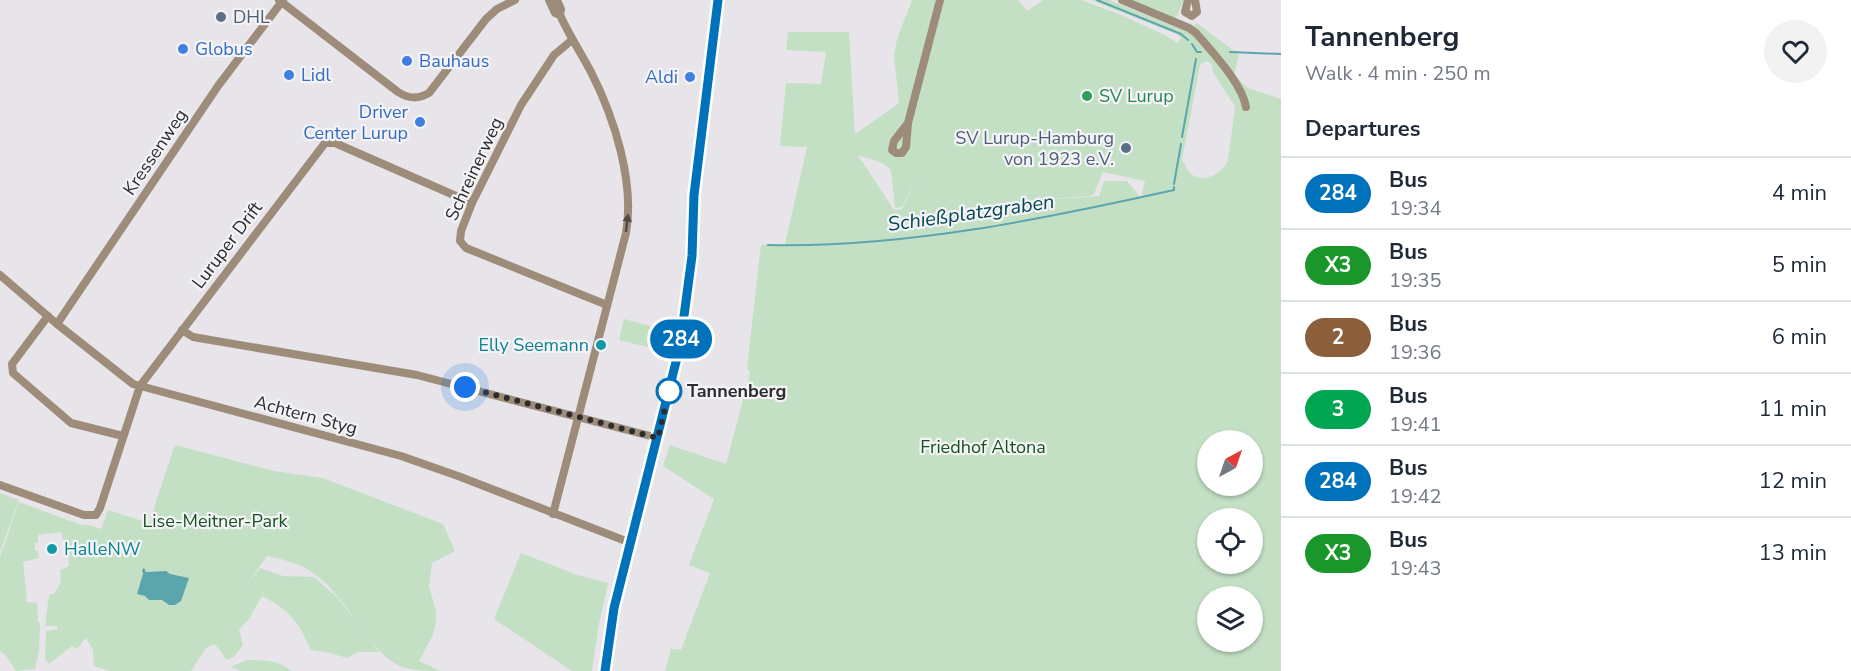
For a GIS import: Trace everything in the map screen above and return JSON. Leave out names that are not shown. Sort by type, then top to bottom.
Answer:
[{"type":"main road","points":[[605,671],[614,608],[680,346],[692,256],[694,195],[718,0]]},
{"type":"street","points":[[281,1],[398,92],[411,98],[417,98],[434,87],[486,19],[515,0]]},
{"type":"street","points":[[549,0],[555,13],[560,15]]},
{"type":"street","points":[[553,514],[614,280],[628,221],[629,200],[615,136],[603,100],[560,15],[561,9],[557,0]]},
{"type":"street","points":[[908,123],[940,0]]},
{"type":"street","points":[[1122,0],[1185,26],[1196,33],[1224,68],[1240,92],[1246,107]]},
{"type":"street","points":[[1188,0],[1185,9],[1189,15]]},
{"type":"street","points":[[1189,15],[1194,16],[1197,12],[1195,0]]},
{"type":"street","name":"Kressenweg","points":[[57,324],[218,86],[281,1]]},
{"type":"street","points":[[1185,26],[1189,15]]},
{"type":"street","name":"Schreinerweg","points":[[572,40],[554,55],[532,86],[472,204],[460,237],[462,245],[607,305]]},
{"type":"street","name":"Luruper Drift","points":[[0,485],[84,515],[96,515],[140,386],[325,143],[335,143],[472,204]]},
{"type":"street","name":"Achtern Styg","points":[[0,274],[57,324],[128,381],[401,456],[630,543]]},
{"type":"street","points":[[48,316],[12,364],[13,373],[72,423],[123,436]]},
{"type":"street","points":[[182,330],[193,337],[417,375],[658,438]]},
{"type":"green space","name":"Friedhof Altona","points":[[912,0],[1018,0],[1027,11],[1043,0],[1081,0],[1121,15],[1177,43],[1181,38],[1091,0],[1109,0],[1188,32],[1197,23],[1239,55],[1234,75],[1248,88],[1281,99],[1281,671],[665,671],[671,649],[681,650],[710,573],[689,565],[714,499],[663,466],[670,445],[726,464],[750,373],[747,368],[761,245],[785,244],[807,147],[780,146],[786,83],[821,84],[826,52],[786,50],[788,32],[849,32],[855,134],[899,103],[894,55],[897,39]],"holes":[[[1206,61],[1212,64],[1213,72],[1235,107],[1228,160],[1217,173],[1201,178],[1190,173],[1182,160],[1200,65]],[[858,155],[882,163],[891,170],[895,208],[902,207],[920,170],[902,209],[894,210]],[[1103,172],[1145,181],[1141,198],[1127,181],[1104,181],[1099,196],[1015,202],[1094,194]]]},
{"type":"green space","points":[[1126,0],[1184,0],[1175,20]]},
{"type":"green space","points":[[624,319],[665,330],[660,350],[619,340]]},
{"type":"green space","name":"Lise-Meitner-Park","points":[[175,445],[274,471],[323,478],[443,524],[455,551],[432,563],[429,586],[436,611],[436,622],[433,635],[419,661],[441,671],[418,670],[396,664],[383,654],[364,633],[379,652],[358,652],[347,658],[311,650],[293,618],[262,596],[249,619],[239,630],[243,645],[234,657],[226,660],[214,644],[206,648],[191,671],[109,671],[94,666],[93,650],[86,638],[77,649],[72,646],[49,664],[45,659],[46,631],[58,629],[57,626],[45,626],[49,595],[55,593],[61,581],[60,570],[69,566],[67,540],[63,540],[61,532],[38,535],[35,551],[38,551],[39,558],[23,562],[27,602],[37,603],[38,622],[40,623],[39,651],[35,669],[16,671],[0,651],[0,557],[19,502],[84,526],[85,524],[101,529],[108,510],[149,523]],"holes":[[[267,556],[292,563],[321,578],[343,603],[361,629],[337,597],[314,577],[283,576],[260,568],[245,587]]]},
{"type":"green space","points":[[0,493],[19,500],[0,552]]},
{"type":"green space","points":[[521,553],[575,574],[608,583],[592,671],[572,671],[494,619]]},
{"type":"green space","points":[[247,660],[271,661],[292,671],[241,671],[231,667]]},
{"type":"water","points":[[144,568],[146,572],[166,571],[189,578],[181,601],[175,605],[169,605],[162,600],[149,600],[137,594]]},
{"type":"waterway","points":[[1097,0],[1181,34],[1188,40]]},
{"type":"waterway","name":"Schießplatzgraben","points":[[1192,44],[1197,52],[1201,52]]},
{"type":"waterway","name":"Schießplatzgraben","points":[[1230,52],[1281,54]]},
{"type":"waterway","name":"Schießplatzgraben","points":[[1182,137],[1196,59]]},
{"type":"waterway","name":"Schießplatzgraben","points":[[1174,184],[1181,144]]},
{"type":"waterway","name":"Schießplatzgraben","points":[[768,245],[870,242],[973,230],[1125,201],[1174,190],[1174,187]]},
{"type":"bus line","name":"284","points":[[605,671],[614,608],[680,346],[692,256],[694,195],[718,0]]},
{"type":"place","name":"DHL","points":[[221,17]]},
{"type":"place","name":"Globus","points":[[183,49]]},
{"type":"place","name":"Bauhaus","points":[[407,61]]},
{"type":"place","name":"Lidl","points":[[289,75]]},
{"type":"place","name":"Aldi","points":[[690,77]]},
{"type":"place","name":"SV Lurup","points":[[1087,96]]},
{"type":"place","name":"Driver Center Lurup","points":[[420,122]]},
{"type":"place","name":"SV Lurup-Hamburg von 1923 e.V.","points":[[1126,148]]},
{"type":"place","name":"Elly Seemann","points":[[601,345]]},
{"type":"place","name":"Tannenberg","points":[[669,391]]},
{"type":"place","name":"HalleNW","points":[[52,549]]},
{"type":"route","points":[[465,387],[658,438],[669,391]]}]
